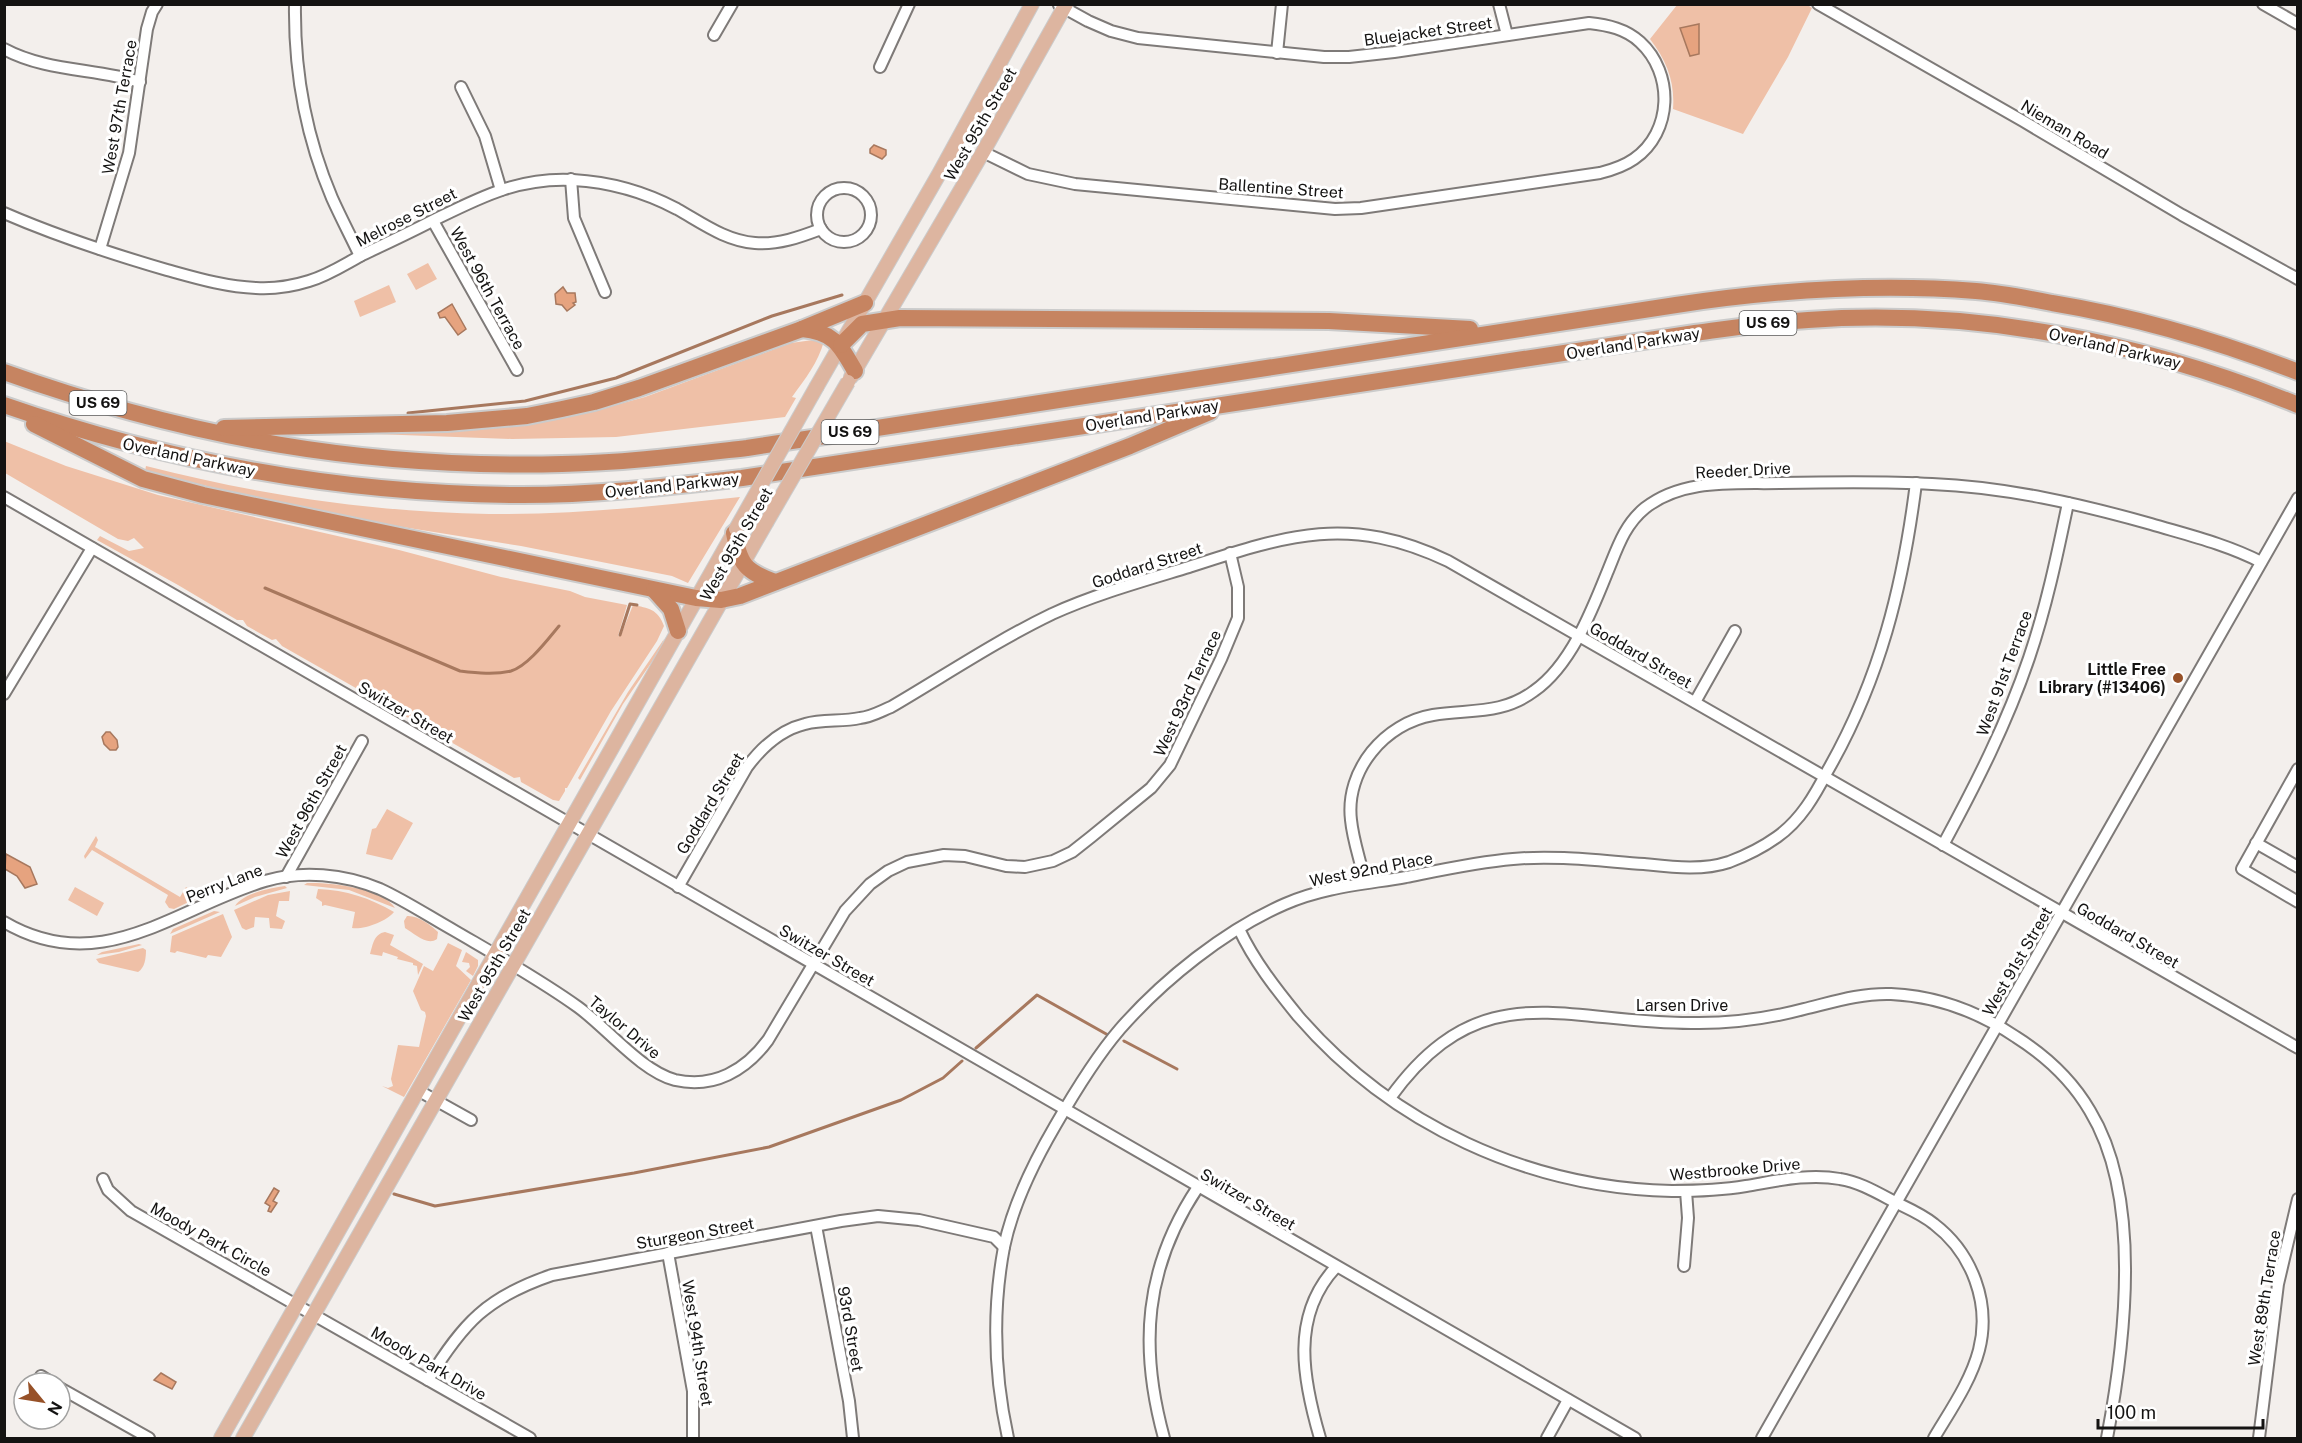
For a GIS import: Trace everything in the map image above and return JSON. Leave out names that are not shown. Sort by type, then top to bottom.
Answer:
[{"type":"highway","name":"Overland Parkway","points":[[4,372],[118,410],[193,429],[273,445],[357,456],[510,465],[620,460],[747,448],[1744,295],[1862,288],[1977,291],[2087,309],[2151,323],[2207,339],[2298,372]]},
{"type":"highway","points":[[193,429],[447,423],[527,416],[594,402],[802,329],[865,303]]},
{"type":"highway","points":[[840,345],[862,324],[887,318],[1329,321],[1504,331]]},
{"type":"highway","name":"Overland Parkway","points":[[4,407],[116,441],[261,472],[388,490],[512,495],[643,489],[742,478],[1233,402],[1717,330],[1810,319],[1939,320],[1990,324],[2086,339],[2183,363],[2230,378],[2298,405]]},
{"type":"highway","points":[[802,329],[823,333],[840,345],[852,376]]},
{"type":"highway","points":[[4,407],[143,479],[262,508],[654,590],[696,598],[722,600],[740,596],[1130,446],[1233,402]]},
{"type":"highway","points":[[735,531],[743,565],[753,574],[775,582]]},
{"type":"highway","points":[[654,590],[671,609],[678,631]]},
{"type":"main road","name":"West 95th Street","points":[[221,1438],[865,303],[1032,4]]},
{"type":"main road","name":"West 95th Street","points":[[243,1438],[766,523],[983,152],[1063,5]]},
{"type":"main road","points":[[349,1215],[365,1224]]},
{"type":"street","name":"West 97th Terrace","points":[[100,249],[129,153],[147,28],[157,4]]},
{"type":"street","points":[[295,4],[298,68],[310,132],[332,197],[360,256]]},
{"type":"street","points":[[714,35],[732,4]]},
{"type":"street","points":[[880,67],[909,4]]},
{"type":"street","points":[[1277,53],[1282,4]]},
{"type":"street","points":[[1499,4],[1507,34]]},
{"type":"street","name":"Nieman Road","points":[[1818,4],[2182,215],[2298,279]]},
{"type":"street","points":[[2264,4],[2298,24]]},
{"type":"street","name":"Bluejacket Street","points":[[1063,5],[1088,21],[1111,31],[1138,38],[1324,57],[1349,57],[1589,23],[1604,24],[1621,30],[1640,42],[1652,55],[1660,70],[1664,85],[1663,116]]},
{"type":"street","points":[[4,49],[36,62],[122,76],[140,82]]},
{"type":"street","points":[[461,87],[485,136],[501,190]]},
{"type":"street","name":"Ballentine Street","points":[[983,152],[1028,174],[1075,184],[1335,209],[1361,208],[1600,173],[1617,168],[1635,159],[1648,146],[1663,116]]},
{"type":"street","points":[[572,179],[574,218],[605,292]]},
{"type":"street","name":"Melrose Street","points":[[4,213],[100,249],[189,276],[231,286],[258,288],[308,282],[337,270],[479,196],[531,183],[572,179],[605,183],[634,191],[661,201],[739,241],[775,243],[795,239],[821,229]]},
{"type":"street","points":[[846,188],[854,190],[867,201],[870,219],[867,227],[854,240],[844,242],[835,240],[821,229],[817,213],[823,198],[830,192],[846,188]]},
{"type":"street","name":"West 96th Terrace","points":[[433,221],[517,370]]},
{"type":"street","name":"Reeder Drive","points":[[1365,883],[1351,818],[1351,804],[1356,779],[1370,754],[1394,731],[1407,724],[1433,715],[1490,710],[1525,697],[1543,684],[1559,667],[1578,636],[1622,537],[1632,522],[1645,508],[1690,487],[1861,481],[1916,483],[2011,492],[2068,503],[2214,542],[2261,562]]},
{"type":"street","name":"West 92nd Place","points":[[1008,1438],[999,1396],[995,1345],[996,1307],[1004,1247],[1017,1206],[1035,1163],[1065,1110],[1119,1030],[1181,970],[1239,930],[1282,905],[1301,897],[1365,883],[1515,858],[1585,860],[1672,867],[1719,864],[1736,859],[1790,827],[1824,778],[1865,695],[1890,624],[1901,578],[1916,483]]},
{"type":"street","name":"Switzer Street","points":[[4,497],[1335,1267],[1635,1438]]},
{"type":"street","name":"West 91st Street","points":[[1762,1438],[2298,498]]},
{"type":"street","name":"West 91st Terrace","points":[[1943,844],[1988,759],[2029,659],[2050,588],[2068,503]]},
{"type":"street","name":"Goddard Street","points":[[678,887],[747,767],[757,753],[788,730],[804,724],[870,716],[891,707],[1053,614],[1113,591],[1276,540],[1312,534],[1363,535],[1393,540],[1448,561],[2298,1048]]},
{"type":"street","points":[[4,693],[92,548]]},
{"type":"street","name":"West 93rd Terrace","points":[[814,965],[854,899],[888,871],[907,862],[944,855],[965,856],[1006,866],[1025,867],[1053,861],[1072,852],[1159,780],[1170,765],[1238,618],[1238,587],[1230,554]]},
{"type":"street","name":"Goddard Street","points":[[1695,702],[1735,631]]},
{"type":"street","name":"West 96th Street","points":[[286,877],[362,741]]},
{"type":"street","points":[[2298,769],[2242,869],[2298,902]]},
{"type":"street","points":[[2256,843],[2298,867]]},
{"type":"street","name":"Perry Lane","points":[[4,922],[33,936],[64,942],[87,944],[113,941],[138,934],[250,886],[286,877],[307,875],[336,877],[365,883],[392,895],[513,965]]},
{"type":"street","name":"Westbrooke Drive","points":[[1239,930],[1281,995],[1311,1031],[1360,1077],[1408,1112],[1439,1130],[1494,1156],[1569,1179],[1619,1187],[1686,1191],[1795,1178],[1840,1179],[1862,1185],[1933,1222],[1955,1243],[1966,1258],[1978,1287],[1982,1310],[1981,1340],[1976,1361],[1934,1438]]},
{"type":"street","name":"Taylor Drive","points":[[513,965],[578,1007],[652,1070],[675,1080],[691,1082],[709,1081],[727,1076],[742,1068],[757,1055],[814,965]]},
{"type":"street","name":"Larsen Drive","points":[[1390,1098],[1421,1061],[1456,1034],[1473,1025],[1522,1012],[1564,1012],[1667,1023],[1700,1023],[1755,1018],[1803,1010],[1864,995],[1889,994],[1931,999],[1981,1016],[2036,1050],[2068,1081],[2092,1113],[2111,1159],[2122,1222],[2125,1307],[2120,1364],[2107,1438]]},
{"type":"street","points":[[419,1091],[471,1120]]},
{"type":"street","name":"Moody Park Circle","points":[[103,1179],[108,1190],[131,1211],[313,1314]]},
{"type":"street","points":[[1164,1438],[1150,1376],[1151,1307],[1159,1270],[1174,1229],[1198,1187]]},
{"type":"street","points":[[1684,1266],[1688,1218],[1686,1191]]},
{"type":"street","name":"West 89th Terrace","points":[[2259,1438],[2278,1284],[2298,1199]]},
{"type":"street","name":"Sturgeon Street","points":[[428,1380],[466,1327],[481,1312],[508,1292],[552,1275],[878,1216],[904,1217],[994,1237],[1004,1247]]},
{"type":"street","name":"93rd Street","points":[[816,1226],[849,1401],[853,1438]]},
{"type":"street","name":"West 94th Street","points":[[668,1253],[693,1391],[693,1438]]},
{"type":"street","points":[[1320,1438],[1307,1389],[1304,1340],[1309,1315],[1322,1281],[1335,1267]]},
{"type":"street","name":"Moody Park Drive","points":[[313,1314],[530,1438]]},
{"type":"street","points":[[72,1395],[149,1438]]},
{"type":"street","points":[[1547,1438],[1568,1400]]},
{"type":"shaded area","points":[[1806,4],[1812,8],[1788,57],[1743,134],[1673,109],[1673,90],[1669,72],[1650,39],[1677,5]]},
{"type":"shaded area","points":[[1699,24],[1699,54],[1690,56],[1680,28]]},
{"type":"shaded area","points":[[874,145],[886,150],[886,155],[882,159],[870,153]]},
{"type":"shaded area","points":[[428,263],[437,279],[416,290],[407,274]]},
{"type":"shaded area","points":[[389,285],[396,302],[360,317],[354,301]]},
{"type":"shaded area","points":[[563,287],[567,293],[575,293],[576,302],[573,303],[575,305],[567,311],[562,305],[556,304],[555,294]]},
{"type":"shaded area","points":[[452,304],[466,329],[458,335],[445,317],[440,318],[438,313]]},
{"type":"shaded area","points":[[820,339],[824,341],[818,356],[811,371],[792,397],[796,398],[785,417],[616,437],[512,439],[375,434],[376,430],[486,427],[586,413],[645,397],[791,343]]},
{"type":"shaded area","points":[[4,441],[66,466],[158,495],[399,550],[501,577],[570,591],[585,597],[627,605],[618,636],[621,635],[633,605],[648,608],[656,613],[664,626],[559,801],[553,800],[521,782],[520,777],[514,778],[282,646],[276,639],[272,640],[247,626],[243,620],[237,620],[97,540],[100,536],[129,551],[144,548],[134,538],[128,541],[118,539],[5,473]]},
{"type":"shaded area","points":[[146,466],[231,485],[316,500],[446,513],[520,514],[583,511],[740,497],[688,583],[672,576],[521,546],[384,524],[252,497],[145,471]]},
{"type":"shaded area","points":[[664,639],[660,650],[623,704],[580,780],[578,778],[628,692]]},
{"type":"shaded area","points":[[106,732],[110,732],[117,740],[116,750],[110,750],[104,744],[102,737]]},
{"type":"shaded area","points":[[387,809],[413,823],[392,860],[366,854],[372,829],[376,828]]},
{"type":"shaded area","points":[[96,836],[98,840],[95,847],[180,897],[186,887],[194,893],[195,899],[174,909],[169,908],[165,902],[168,895],[92,850],[85,859],[84,856]]},
{"type":"shaded area","points":[[6,854],[30,867],[37,884],[25,888],[17,876],[5,869]]},
{"type":"shaded area","points":[[307,883],[341,885],[368,891],[389,901],[395,908],[349,890],[304,885]]},
{"type":"shaded area","points":[[285,886],[287,888],[255,897],[235,906],[251,894]]},
{"type":"shaded area","points":[[75,887],[104,903],[97,916],[68,900]]},
{"type":"shaded area","points":[[318,889],[358,896],[394,912],[375,924],[363,928],[352,928],[355,912],[322,906],[322,902],[316,898]]},
{"type":"shaded area","points":[[290,891],[289,901],[279,901],[276,916],[285,921],[282,929],[270,928],[269,918],[255,917],[254,927],[246,930],[242,928],[234,910],[268,895]]},
{"type":"shaded area","points":[[214,911],[220,912],[170,934],[173,929]]},
{"type":"shaded area","points":[[223,914],[232,937],[221,957],[208,955],[206,958],[177,951],[170,952],[172,936]]},
{"type":"shaded area","points":[[407,916],[432,926],[438,932],[437,939],[425,940],[405,928],[404,921]]},
{"type":"shaded area","points":[[385,932],[394,935],[390,945],[423,964],[418,975],[417,966],[413,963],[383,952],[382,956],[370,954],[376,937]]},
{"type":"shaded area","points":[[448,943],[462,950],[456,966],[471,980],[404,1097],[382,1086],[388,1088],[393,1086],[391,1079],[398,1045],[419,1047],[426,1016],[413,991],[424,966],[433,971]]},
{"type":"shaded area","points":[[142,945],[119,952],[97,955],[102,952]]},
{"type":"shaded area","points":[[143,948],[146,950],[145,959],[138,972],[99,963],[96,959]]},
{"type":"shaded area","points":[[466,952],[478,960],[473,976],[466,971],[470,967],[469,963],[462,962]]},
{"type":"shaded area","points":[[274,1188],[279,1191],[273,1201],[277,1203],[271,1212],[268,1211],[270,1206],[265,1203]]},
{"type":"shaded area","points":[[161,1373],[176,1382],[172,1389],[154,1380]]},
{"type":"waterway","points":[[408,413],[525,401],[616,378],[772,316],[842,295]]},
{"type":"waterway","points":[[265,588],[460,671],[479,673],[511,671],[524,664],[537,652],[559,626]]},
{"type":"waterway","points":[[620,635],[630,604],[637,605]]},
{"type":"waterway","points":[[976,1048],[1037,995],[1108,1035]]},
{"type":"waterway","points":[[1124,1041],[1177,1069]]},
{"type":"waterway","points":[[394,1194],[435,1206],[634,1173],[769,1147],[901,1100],[943,1078],[962,1061]]},
{"type":"place","name":"Little Free Library (#13406)","points":[[2178,678]]}]
